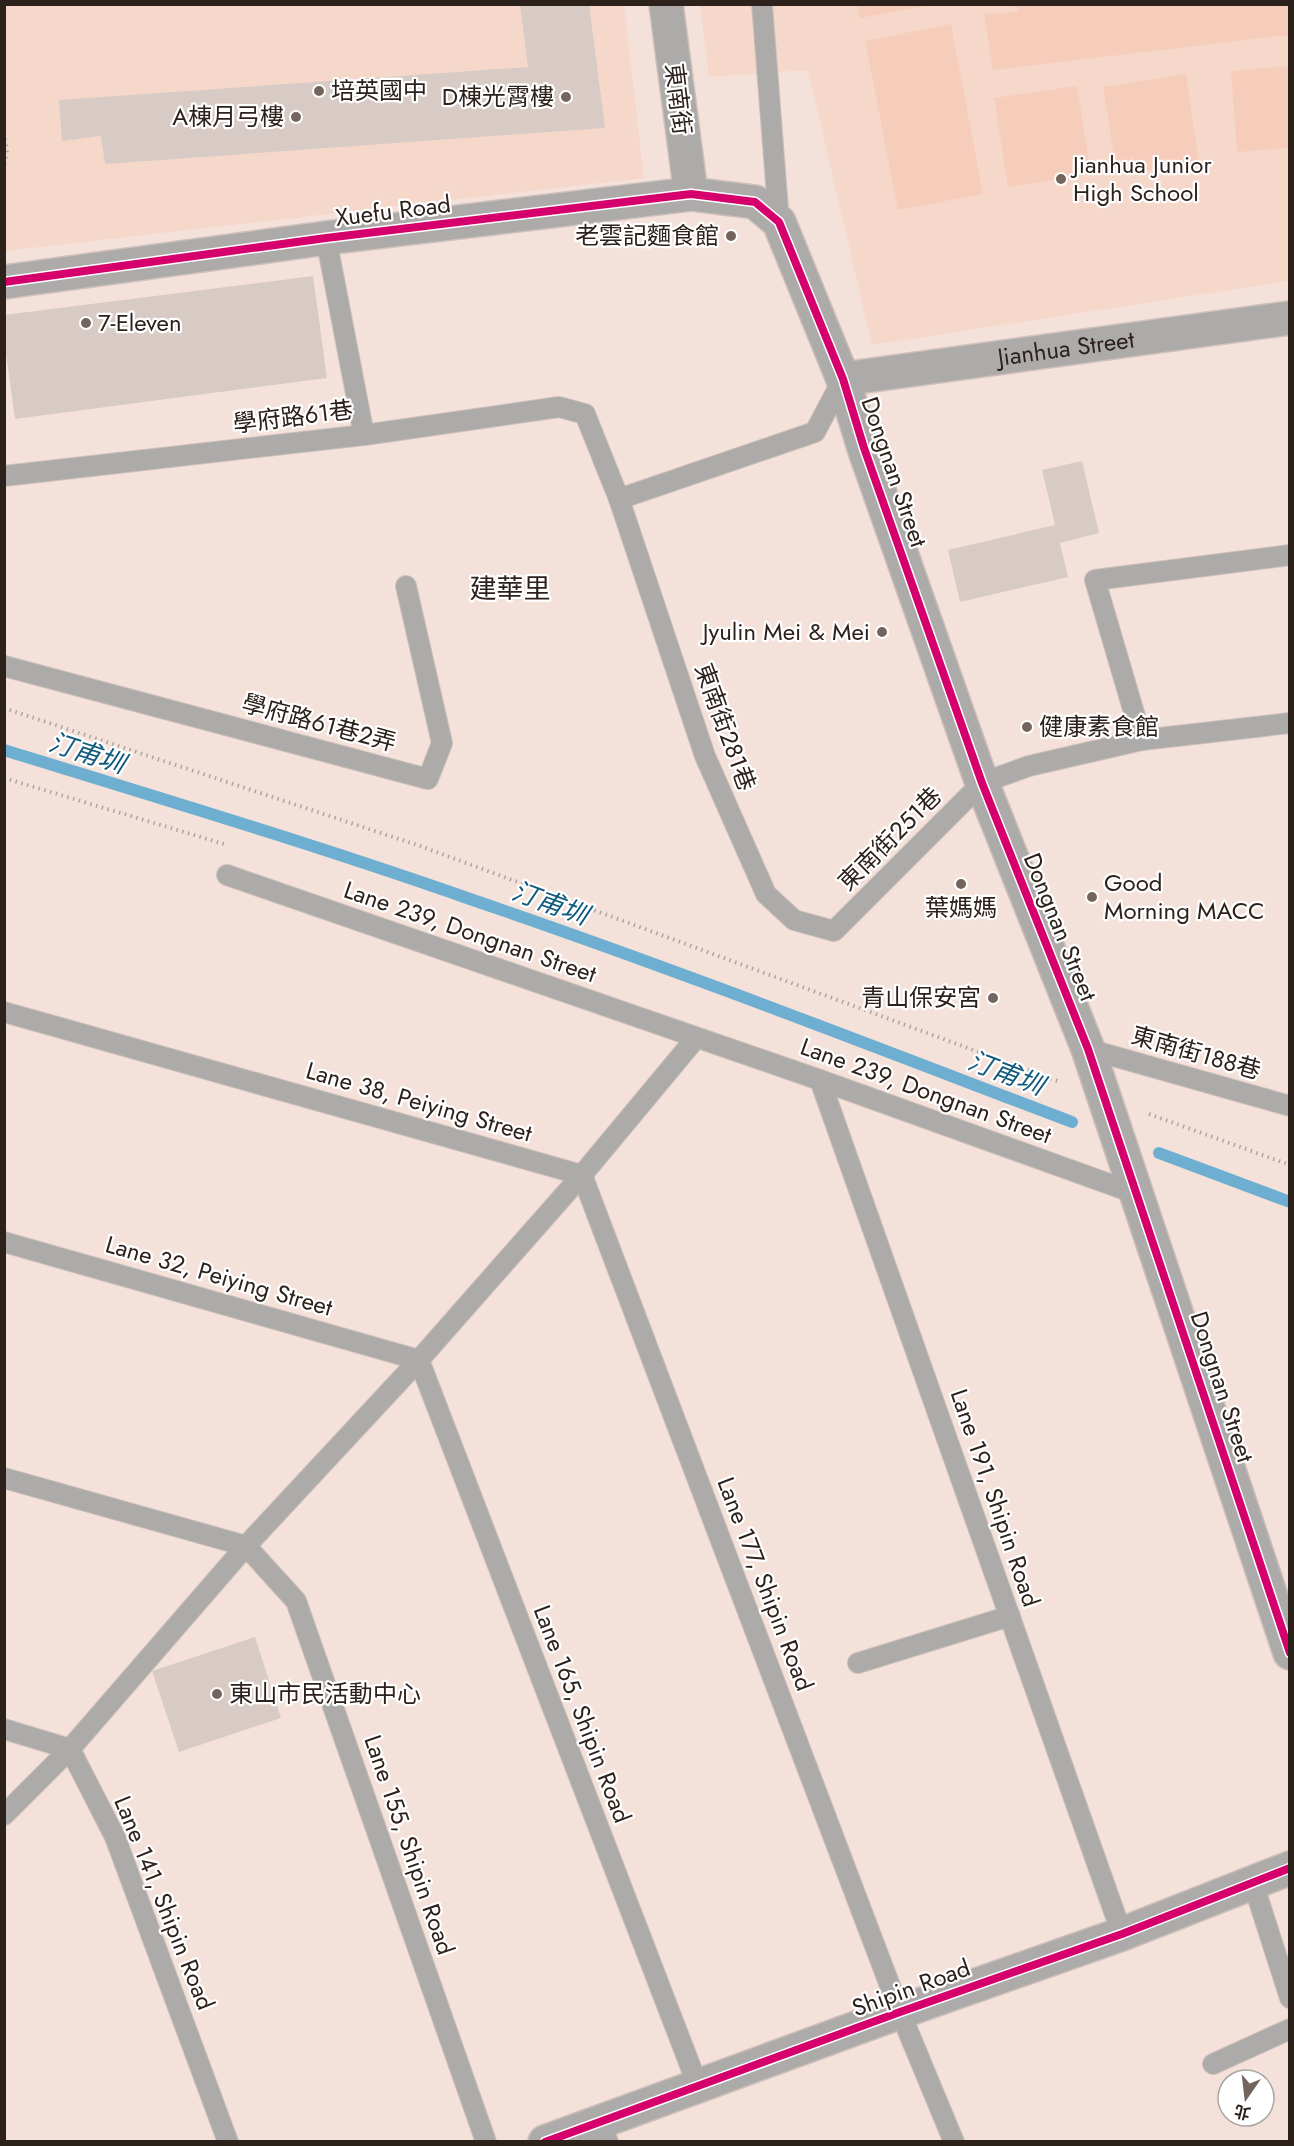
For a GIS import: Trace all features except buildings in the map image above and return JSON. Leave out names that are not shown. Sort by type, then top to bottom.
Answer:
[{"type":"street","name":"東南街","points":[[666,4],[691,194]]},
{"type":"street","name":"Xuefu Road","points":[[4,282],[326,238],[691,194],[755,202],[779,222]]},
{"type":"street","name":"Dongnan Street","points":[[779,222],[843,379],[864,448],[981,783],[1088,1049],[1290,1653]]},
{"type":"street","name":"Jianhua Street","points":[[843,379],[1290,318]]},
{"type":"street","name":"Shipin Road","points":[[545,2142],[604,2132],[698,2086],[1122,1934],[1290,1868]]},
{"type":"lane","points":[[762,4],[779,222]]},
{"type":"lane","points":[[326,238],[364,435]]},
{"type":"lane","points":[[619,498],[815,432],[843,379]]},
{"type":"lane","name":"學府路61巷","points":[[4,476],[364,435],[559,406],[585,414]]},
{"type":"lane","name":"東南街281巷","points":[[585,414],[619,498],[705,756],[766,894],[794,920],[834,932]]},
{"type":"lane","points":[[1142,740],[1095,580],[1290,555]]},
{"type":"lane","name":"學府路61巷2弄","points":[[4,666],[428,779],[442,743],[406,586]]},
{"type":"lane","points":[[981,783],[1029,766],[1142,740],[1290,723]]},
{"type":"lane","name":"東南街251巷","points":[[834,932],[981,783]]},
{"type":"lane","name":"Lane 239, Dongnan Street","points":[[227,875],[820,1080],[1137,1194]]},
{"type":"lane","name":"Lane 38, Peiying Street","points":[[4,1012],[582,1175]]},
{"type":"lane","points":[[4,1815],[70,1749],[246,1546],[419,1360],[582,1175],[696,1038]]},
{"type":"lane","name":"東南街188巷","points":[[1088,1049],[1290,1106]]},
{"type":"lane","name":"Lane 191, Shipin Road","points":[[820,1080],[1122,1934]]},
{"type":"lane","name":"Lane 177, Shipin Road","points":[[582,1175],[900,2012],[954,2142]]},
{"type":"lane","name":"Lane 32, Peiying Street","points":[[4,1242],[419,1360]]},
{"type":"lane","name":"Lane 165, Shipin Road","points":[[419,1360],[698,2086]]},
{"type":"lane","points":[[4,1478],[246,1546]]},
{"type":"lane","name":"Lane 155, Shipin Road","points":[[246,1546],[296,1601],[486,2142]]},
{"type":"lane","points":[[858,1663],[1010,1616]]},
{"type":"lane","points":[[4,1729],[70,1749]]},
{"type":"lane","name":"Lane 141, Shipin Road","points":[[70,1749],[116,1837],[228,2142]]},
{"type":"lane","points":[[1253,1883],[1290,1998]]},
{"type":"lane","points":[[1213,2064],[1290,2030]]},
{"type":"path","points":[[4,133],[7,153],[4,166]]},
{"type":"path","points":[[4,708],[420,846],[1290,1165]]},
{"type":"path","points":[[4,778],[228,845]]},
{"type":"shaded area","points":[[857,4],[933,4],[933,5],[860,18]]},
{"type":"shaded area","name":"培英國中","points":[[4,5],[624,5],[644,178],[5,251]]},
{"type":"shaded area","name":"Jianhua Junior High School","points":[[700,5],[1289,5],[1289,281],[872,345],[808,70],[709,77]]},
{"type":"shaded area","points":[[1014,5],[1289,5],[1289,35],[993,70],[984,14],[1020,12]]},
{"type":"shaded area","points":[[951,24],[983,194],[898,210],[865,41]]},
{"type":"shaded area","points":[[1289,66],[1289,148],[1237,152],[1231,71]]},
{"type":"shaded area","points":[[1186,74],[1199,163],[1117,175],[1103,87]]},
{"type":"shaded area","points":[[1077,86],[1091,174],[1008,187],[994,98]]},
{"type":"waterway","name":"汀甫圳","points":[[4,750],[296,841],[546,925],[1072,1122]]},
{"type":"waterway","name":"汀甫圳","points":[[1159,1153],[1290,1202]]},
{"type":"cycle path","points":[[4,282],[326,238],[691,194],[755,202],[779,222],[843,379],[864,448],[982,783],[1088,1049],[1290,1653]]},
{"type":"cycle path","points":[[545,2142],[900,2012],[1122,1934],[1290,1868]]},
{"type":"place","name":"培英國中","points":[[319,91]]},
{"type":"place","name":"D棟光霄樓","points":[[566,97]]},
{"type":"place","name":"A棟月弓樓","points":[[296,117]]},
{"type":"place","name":"Jianhua Junior High School","points":[[1061,179]]},
{"type":"place","name":"老雲記麵食館","points":[[731,236]]},
{"type":"place","name":"7-Eleven","points":[[86,323]]},
{"type":"place","name":"Jyulin Mei & Mei","points":[[882,632]]},
{"type":"place","name":"健康素食館","points":[[1027,727]]},
{"type":"place","name":"葉媽媽","points":[[961,884]]},
{"type":"place","name":"Good Morning MACC","points":[[1092,897]]},
{"type":"place","name":"青山保安宮","points":[[993,998]]},
{"type":"place","name":"東山市民活動中心","points":[[217,1694]]},
{"type":"district","name":"建華里","points":[[510,589]]}]
